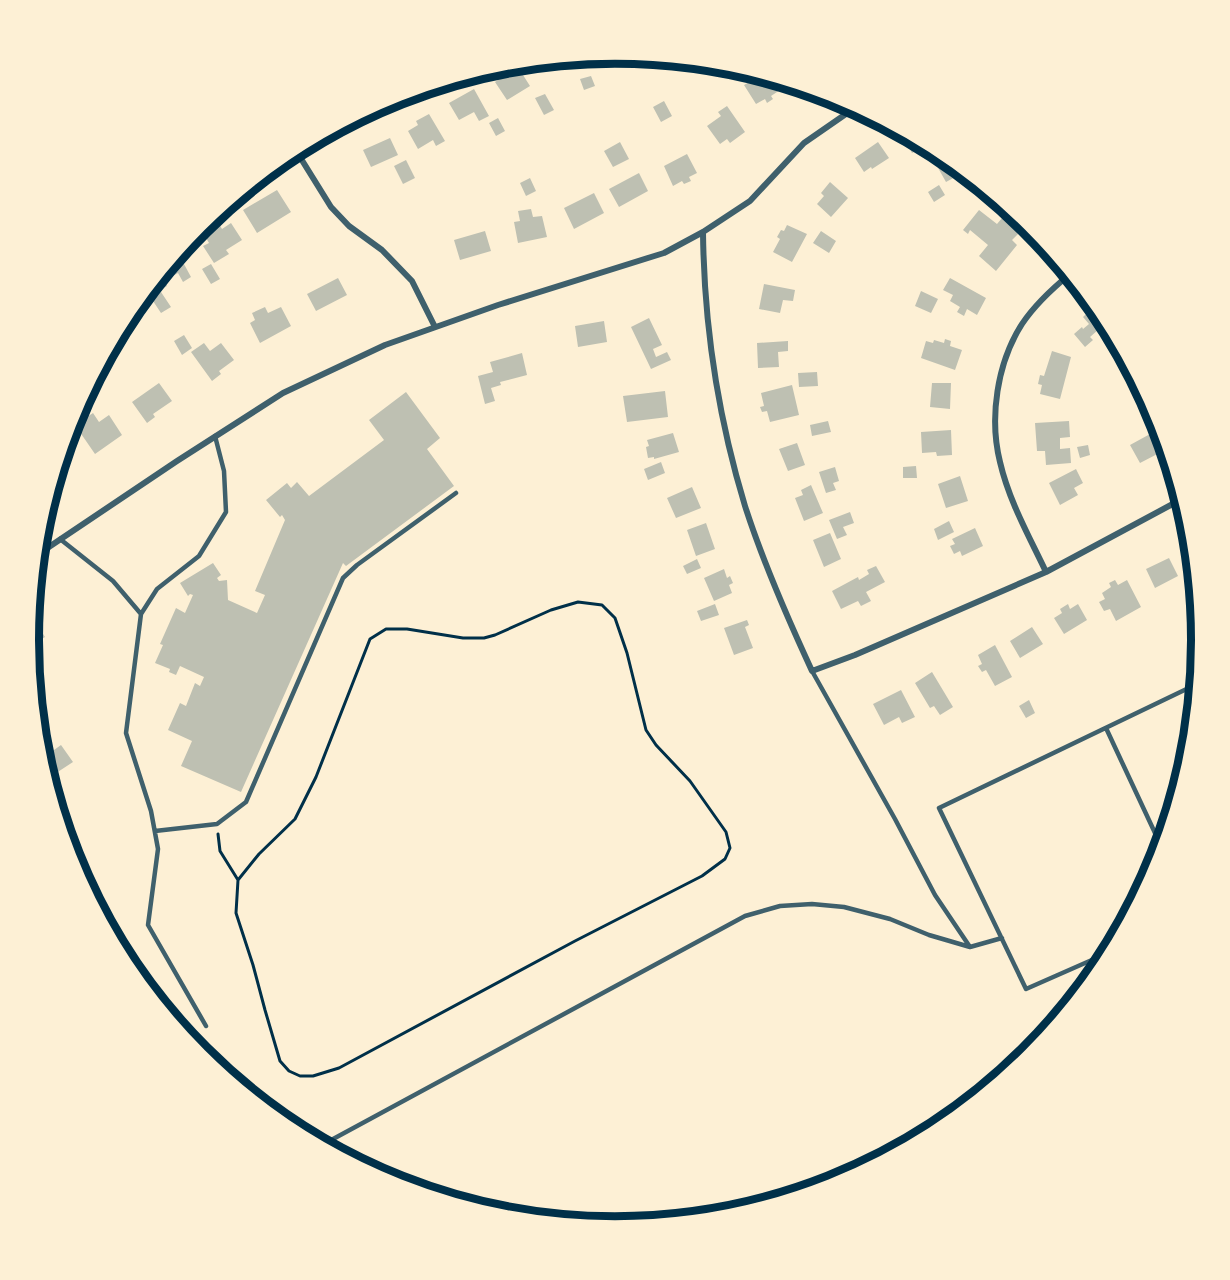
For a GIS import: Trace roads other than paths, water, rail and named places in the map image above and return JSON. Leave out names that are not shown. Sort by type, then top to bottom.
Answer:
[{"type":"street","points":[[47,548],[283,393],[385,345],[498,305],[664,253],[703,232],[750,201],[804,143],[847,113]]},
{"type":"street","points":[[300,158],[332,207],[349,226],[382,250],[412,281],[435,327]]},
{"type":"street","points":[[703,232],[704,289],[722,417],[746,507],[784,610],[812,671],[855,656],[1046,572],[1174,503]]},
{"type":"street","points":[[1046,572],[1013,503],[1000,462],[995,435],[998,392],[1007,355],[1023,324],[1064,279]]},
{"type":"lane","points":[[206,1026],[148,925],[158,849],[150,811],[126,733],[141,614],[157,589],[199,556],[226,512],[224,471],[215,436]]},
{"type":"lane","points":[[155,831],[217,824],[246,802],[343,578],[357,565],[456,493]]},
{"type":"lane","points":[[60,539],[113,580],[141,614]]},
{"type":"lane","points":[[812,671],[935,895],[970,947]]},
{"type":"lane","points":[[1095,959],[1026,989],[939,808],[1189,688]]},
{"type":"lane","points":[[1106,728],[1156,835]]},
{"type":"lane","points":[[330,1141],[745,916],[780,906],[812,904],[844,907],[891,919],[970,947],[1002,938]]}]
